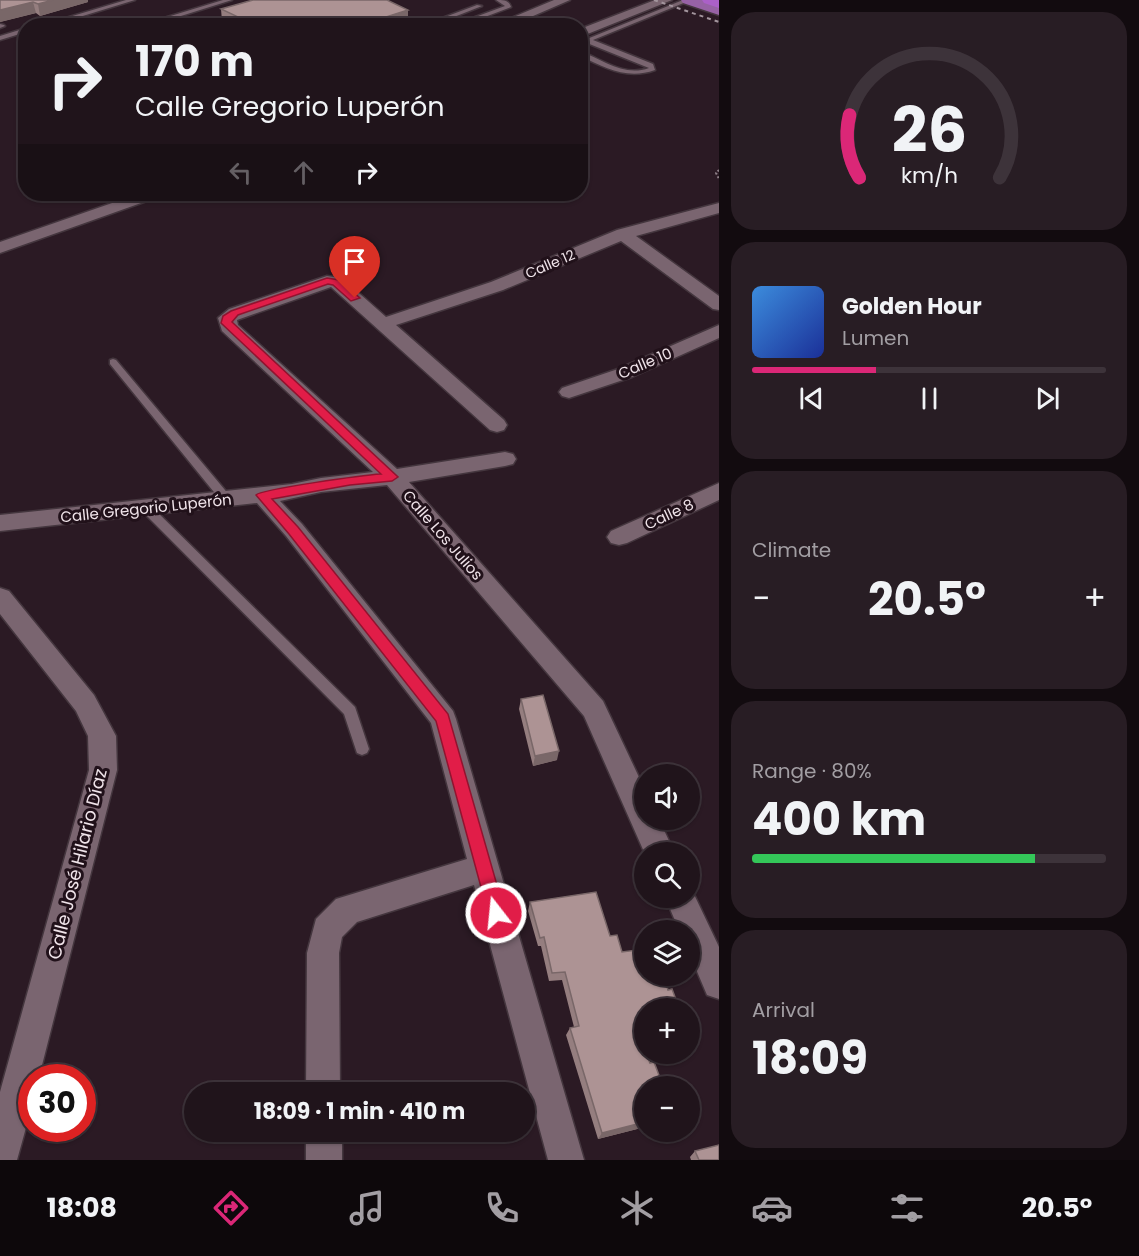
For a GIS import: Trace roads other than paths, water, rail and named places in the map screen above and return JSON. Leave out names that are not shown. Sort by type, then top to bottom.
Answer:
[{"type":"highway","points":[[710,0],[719,3]]},
{"type":"main road","points":[[688,0],[719,10]]},
{"type":"street","points":[[518,18],[564,0]]},
{"type":"street","points":[[588,36],[666,0]]},
{"type":"street","points":[[0,248],[132,201]]},
{"type":"street","name":"Calle 12","points":[[382,324],[497,286],[623,234],[719,208]]},
{"type":"street","points":[[623,234],[717,301]]},
{"type":"street","name":"Calle Los Julios","points":[[496,425],[336,282],[327,281],[235,313],[227,318],[226,323],[392,477],[594,709],[654,842]]},
{"type":"street","name":"Calle 10","points":[[569,392],[625,373],[719,331]]},
{"type":"street","name":"Calle Gregorio Luperón","points":[[0,523],[292,492],[350,481],[392,477],[505,459]]},
{"type":"street","name":"Calle 8","points":[[619,537],[719,491]]},
{"type":"street","points":[[262,495],[294,530],[442,719],[453,750],[566,1160]]},
{"type":"street","name":"Calle José Hilario Díaz","points":[[0,597],[85,703],[102,736],[104,770],[0,1158]]},
{"type":"street","points":[[324,1082],[323,953],[327,930],[347,910],[484,868]]},
{"type":"street","points":[[685,908],[719,982]]},
{"type":"street","points":[[324,1142],[324,1160]]},
{"type":"lane","points":[[70,18],[132,0]]},
{"type":"lane","points":[[167,18],[229,0]]},
{"type":"lane","points":[[479,18],[509,6],[499,0]]},
{"type":"lane","points":[[588,36],[688,0]]},
{"type":"lane","points":[[471,3],[494,13]]},
{"type":"lane","points":[[446,18],[478,6]]},
{"type":"lane","points":[[0,38],[18,32]]},
{"type":"lane","points":[[588,40],[651,65],[653,69],[642,74],[631,74],[588,56]]},
{"type":"lane","points":[[113,362],[226,499]]},
{"type":"lane","points":[[147,509],[350,711],[362,749]]},
{"type":"railway","points":[[654,0],[719,22]]}]
